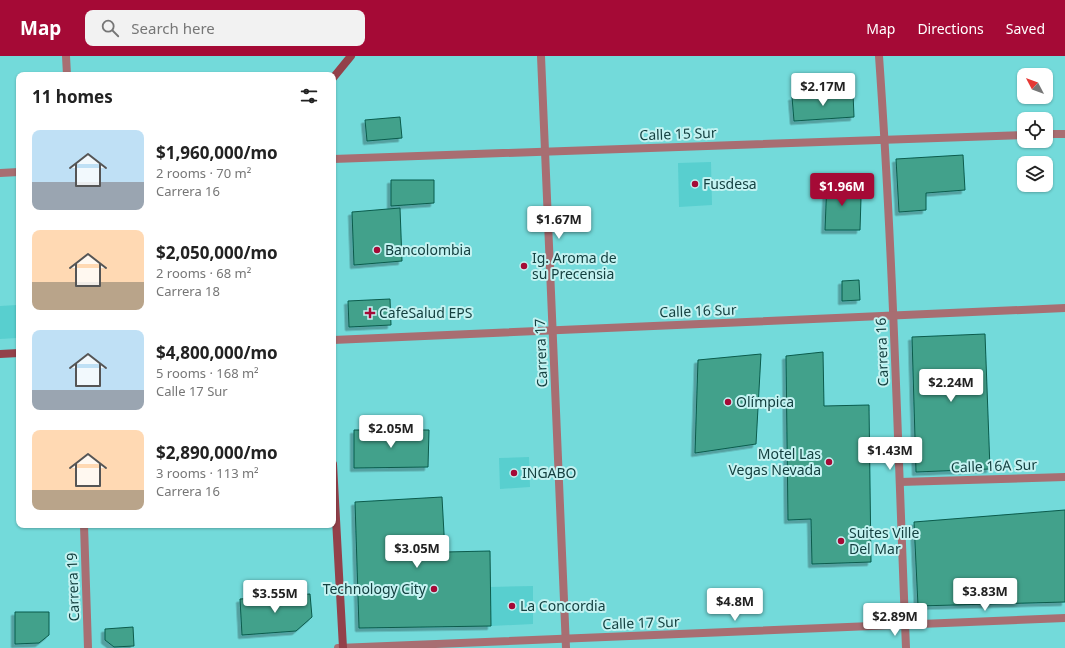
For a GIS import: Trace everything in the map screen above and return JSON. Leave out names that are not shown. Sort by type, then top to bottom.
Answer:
[{"type":"main road","points":[[336,74],[351,56]]},
{"type":"main road","points":[[0,354],[16,353]]},
{"type":"main road","points":[[336,519],[343,648]]},
{"type":"street","points":[[66,56],[67,72]]},
{"type":"street","name":"Carrera 17","points":[[541,56],[566,648]]},
{"type":"street","name":"Carrera 16","points":[[879,56],[894,315],[906,648]]},
{"type":"street","points":[[1053,134],[1065,134]]},
{"type":"street","name":"Calle 15 Sur","points":[[336,159],[1017,135]]},
{"type":"street","points":[[0,173],[16,172]]},
{"type":"street","name":"Calle 16 Sur","points":[[336,340],[1065,308]]},
{"type":"street","name":"Calle 16A Sur","points":[[900,482],[1065,476]]},
{"type":"street","name":"Carrera 19","points":[[84,528],[88,648]]},
{"type":"street","name":"Calle 17 Sur","points":[[338,648],[1065,618]]},
{"type":"shaded area","name":"Fusdesa","points":[[711,162],[712,205],[679,207],[678,163]]},
{"type":"shaded area","points":[[16,305],[16,338],[0,339],[0,306]]},
{"type":"shaded area","name":"INGABO","points":[[529,457],[530,487],[500,489],[499,458]]},
{"type":"shaded area","name":"La Concordia","points":[[533,586],[533,624],[491,626],[490,587]]},
{"type":"building","points":[[853,93],[854,117],[794,121],[792,97]]},
{"type":"building","points":[[400,117],[402,138],[367,141],[365,120]]},
{"type":"building","points":[[963,155],[965,190],[926,193],[926,210],[899,212],[896,159]]},
{"type":"building","points":[[391,180],[434,180],[434,203],[391,206]]},
{"type":"building","points":[[827,180],[853,180],[853,197],[861,198],[860,230],[825,230]]},
{"type":"building","points":[[400,208],[402,261],[354,265],[352,212]]},
{"type":"building","points":[[859,280],[860,300],[842,301],[842,281]]},
{"type":"building","name":"CafeSalud EPS","points":[[390,299],[391,325],[349,327],[348,301]]},
{"type":"building","points":[[985,334],[990,469],[916,472],[912,337]]},
{"type":"building","name":"Motel Las Vegas Nevada","points":[[823,352],[824,406],[869,405],[871,562],[812,564],[811,519],[788,520],[786,356]]},
{"type":"building","name":"Olímpica","points":[[761,354],[756,444],[695,453],[698,360]]},
{"type":"building","points":[[354,430],[429,430],[428,467],[354,468]]},
{"type":"building","points":[[442,497],[445,552],[490,551],[491,626],[359,628],[355,502]]},
{"type":"building","points":[[1065,510],[1065,602],[918,606],[914,522]]},
{"type":"building","points":[[310,594],[312,617],[296,631],[242,635],[240,599]]},
{"type":"building","points":[[15,612],[49,612],[49,635],[39,643],[15,644]]},
{"type":"building","points":[[133,627],[134,646],[114,647],[105,640],[105,629]]},
{"type":"place","name":"Fusdesa","points":[[695,184]]},
{"type":"place","name":"Bancolombia","points":[[377,250]]},
{"type":"place","name":"Ig. Aroma de su Precensia","points":[[524,266]]},
{"type":"place","name":"CafeSalud EPS","points":[[370,313]]},
{"type":"place","name":"Olímpica","points":[[728,402]]},
{"type":"place","name":"Motel Las Vegas Nevada","points":[[829,462]]},
{"type":"place","name":"INGABO","points":[[514,473]]},
{"type":"place","name":"Suites Ville Del Mar","points":[[841,541]]},
{"type":"place","name":"Technology City","points":[[434,589]]},
{"type":"place","name":"La Concordia","points":[[512,606]]}]
